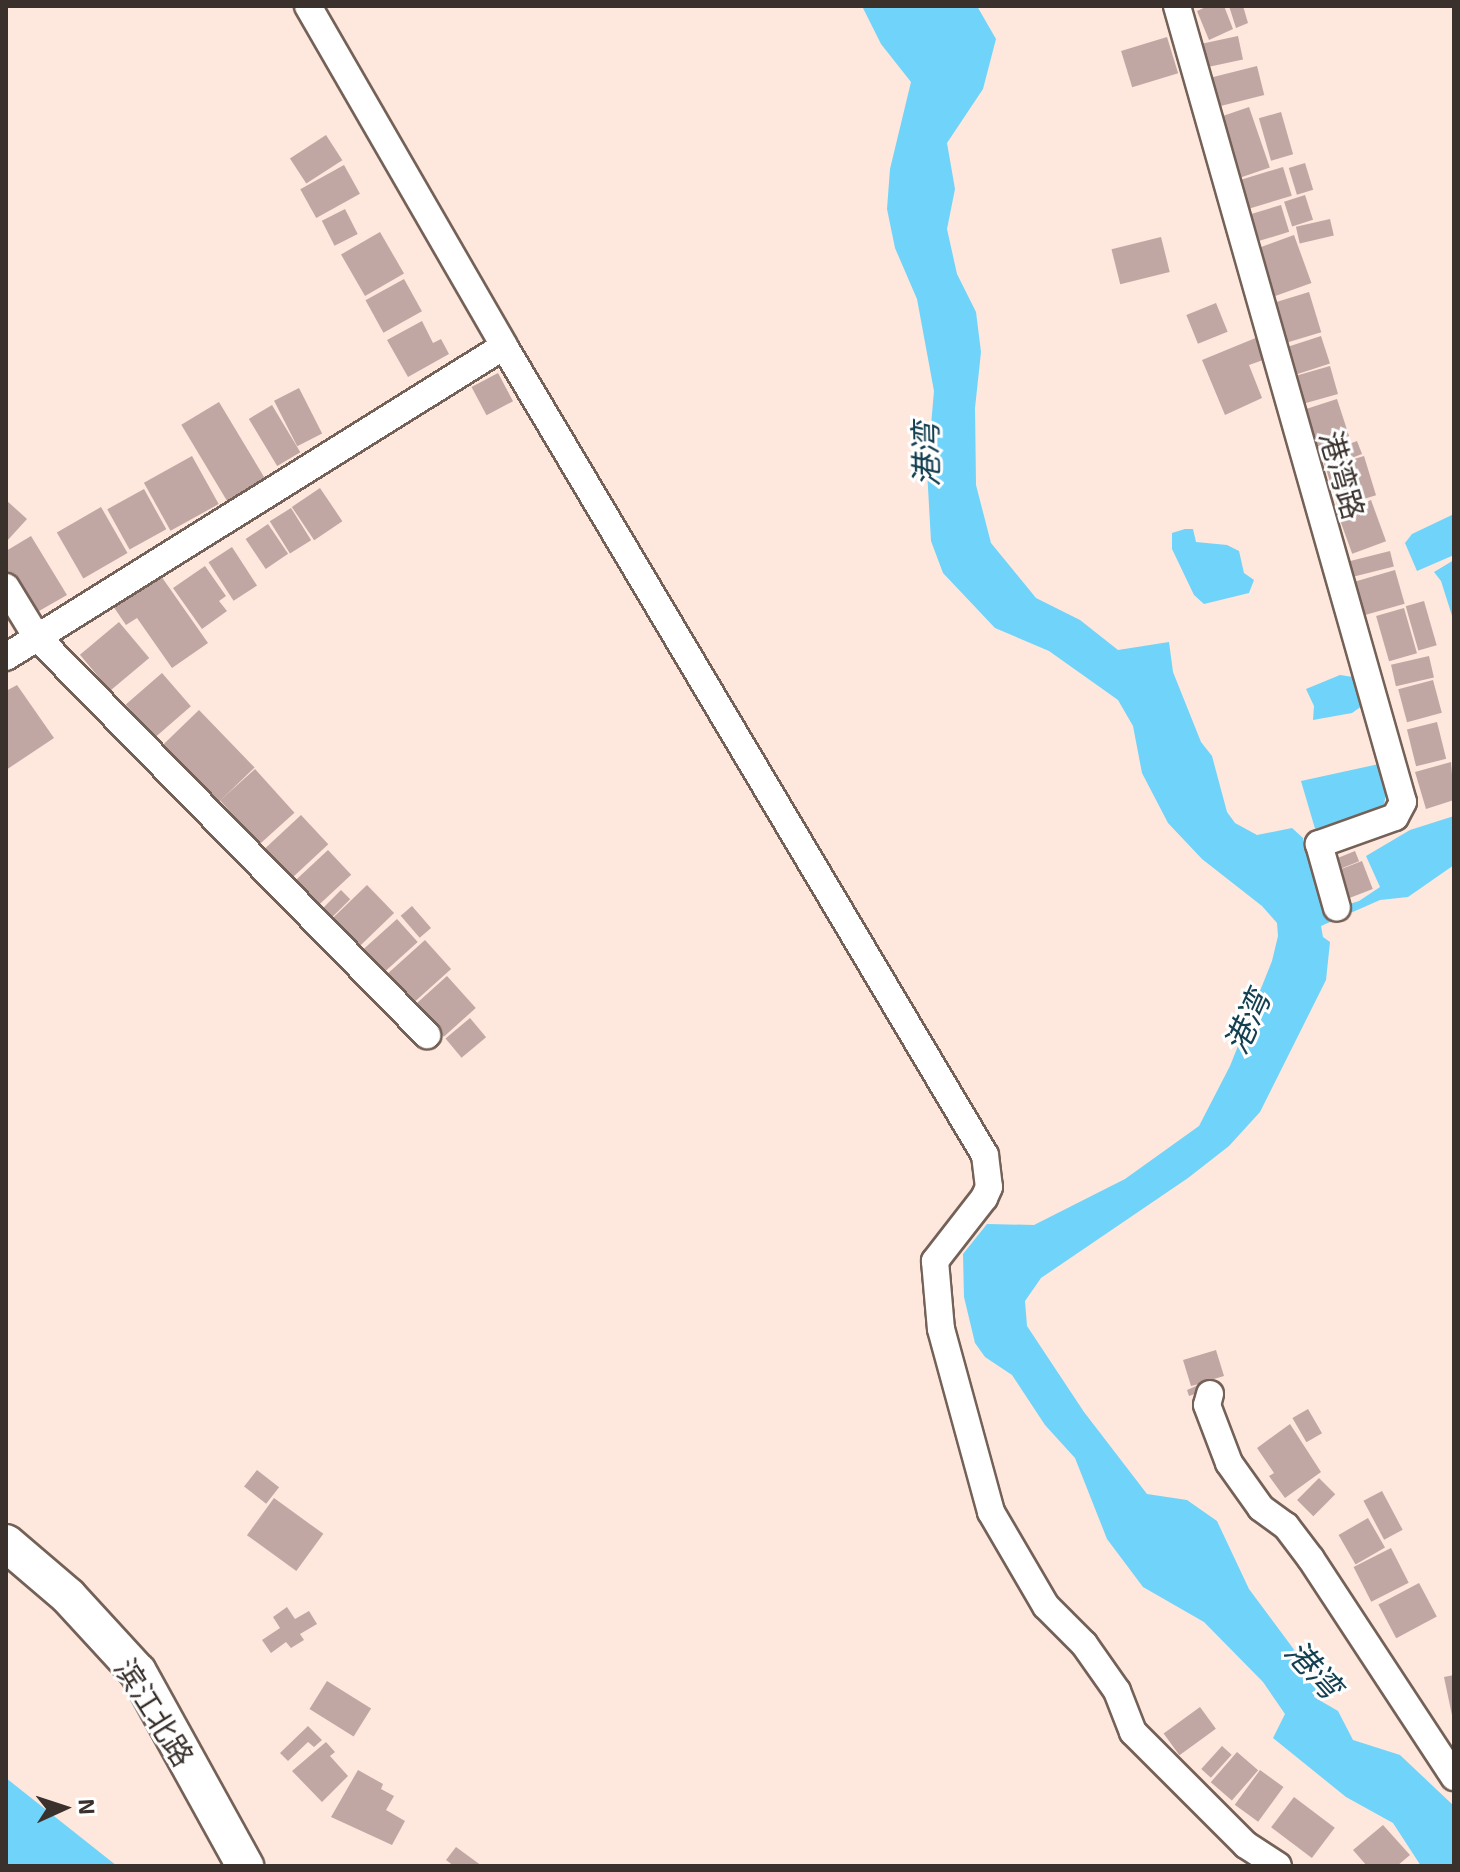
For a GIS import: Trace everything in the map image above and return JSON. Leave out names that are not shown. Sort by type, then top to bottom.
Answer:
[{"type":"street","points":[[308,6],[504,346],[985,1155],[989,1187],[984,1198],[935,1261],[941,1329],[991,1512],[1046,1606],[1084,1644],[1117,1691],[1133,1732],[1246,1845],[1278,1866]]},
{"type":"street","name":"港湾路","points":[[1177,6],[1403,802],[1395,817],[1319,844],[1337,908]]},
{"type":"street","points":[[6,657],[504,346]]},
{"type":"street","points":[[6,587],[36,636],[427,1035]]},
{"type":"street","points":[[1210,1394],[1207,1405],[1229,1463],[1261,1508],[1286,1526],[1311,1559],[1454,1777]]},
{"type":"street","name":"滨江北路","points":[[6,1543],[68,1596],[138,1672],[245,1866]]},
{"type":"water","points":[[862,6],[977,6],[996,39],[983,89],[947,143],[955,189],[947,229],[957,274],[976,312],[981,352],[975,408],[976,485],[991,543],[1036,598],[1080,620],[1118,650],[1169,642],[1173,672],[1201,742],[1212,756],[1227,812],[1235,823],[1257,835],[1292,828],[1303,838],[1304,849],[1337,908],[1359,901],[1380,887],[1366,856],[1410,830],[1454,816],[1454,865],[1408,897],[1380,900],[1321,926],[1323,937],[1330,942],[1326,980],[1260,1112],[1229,1146],[1188,1178],[1041,1278],[1025,1301],[1027,1326],[1084,1412],[1147,1494],[1187,1500],[1217,1521],[1249,1589],[1318,1682],[1314,1697],[1338,1711],[1353,1740],[1400,1755],[1454,1806],[1454,1866],[1421,1866],[1393,1823],[1346,1797],[1273,1738],[1285,1714],[1263,1682],[1204,1622],[1143,1587],[1107,1539],[1075,1458],[1045,1425],[1012,1375],[985,1357],[975,1343],[964,1297],[963,1254],[987,1224],[1034,1225],[1125,1179],[1199,1126],[1230,1066],[1272,961],[1278,936],[1277,923],[1262,906],[1202,859],[1168,823],[1142,773],[1133,726],[1118,700],[1049,651],[995,628],[943,573],[931,541],[927,470],[934,391],[917,299],[895,248],[887,209],[890,169],[911,82],[881,44]]},
{"type":"water","points":[[1454,514],[1454,555],[1417,571],[1405,543],[1412,534]]},
{"type":"water","points":[[1193,529],[1196,542],[1227,545],[1239,551],[1244,573],[1254,580],[1249,593],[1204,604],[1194,595],[1172,549],[1172,533]]},
{"type":"water","points":[[1454,560],[1454,622],[1441,581],[1434,572]]},
{"type":"water","points":[[1340,675],[1353,677],[1362,706],[1352,713],[1313,720],[1314,706],[1306,689]]},
{"type":"water","points":[[1379,764],[1387,790],[1383,809],[1316,832],[1301,781]]},
{"type":"water","points":[[6,1778],[117,1866],[6,1866]]},
{"type":"building","points":[[1208,6],[1224,6],[1233,29],[1209,40],[1197,11]]},
{"type":"building","points":[[1229,6],[1243,6],[1248,23],[1236,28]]},
{"type":"building","points":[[1238,36],[1243,59],[1207,67],[1202,44]]},
{"type":"building","points":[[1167,37],[1178,73],[1132,87],[1121,51]]},
{"type":"building","points":[[1257,66],[1264,95],[1220,106],[1212,77]]},
{"type":"building","points":[[1249,107],[1270,168],[1241,177],[1221,117]]},
{"type":"building","points":[[1281,112],[1293,154],[1271,161],[1259,118]]},
{"type":"building","points":[[326,135],[342,160],[306,184],[290,158]]},
{"type":"building","points":[[1305,163],[1313,190],[1297,195],[1289,168]]},
{"type":"building","points":[[344,165],[360,194],[316,218],[300,189]]},
{"type":"building","points":[[1283,167],[1292,196],[1250,209],[1241,180]]},
{"type":"building","points":[[1305,195],[1313,220],[1292,227],[1284,202]]},
{"type":"building","points":[[1281,205],[1289,232],[1260,241],[1251,214]]},
{"type":"building","points":[[345,209],[358,234],[335,246],[322,221]]},
{"type":"building","points":[[1330,219],[1334,236],[1300,243],[1296,227]]},
{"type":"building","points":[[380,232],[404,274],[365,296],[341,254]]},
{"type":"building","points":[[1294,235],[1311,283],[1274,297],[1256,249]]},
{"type":"building","points":[[1161,237],[1170,272],[1120,284],[1112,249]]},
{"type":"building","points":[[404,279],[422,311],[383,333],[366,300]]},
{"type":"building","points":[[1309,292],[1321,332],[1283,344],[1271,304]]},
{"type":"building","points":[[1216,303],[1228,332],[1198,344],[1186,315]]},
{"type":"building","points":[[422,321],[433,343],[441,339],[449,354],[408,377],[387,340]]},
{"type":"building","points":[[1321,336],[1330,364],[1294,375],[1285,348]]},
{"type":"building","points":[[1258,337],[1266,359],[1249,365],[1262,398],[1225,415],[1202,360]]},
{"type":"building","points":[[1330,366],[1338,394],[1301,404],[1293,376]]},
{"type":"building","points":[[498,373],[513,401],[487,415],[472,387]]},
{"type":"building","points":[[299,388],[322,433],[297,446],[274,401]]},
{"type":"building","points":[[1337,399],[1349,436],[1316,447],[1304,410]]},
{"type":"building","points":[[219,402],[269,486],[232,509],[181,425]]},
{"type":"building","points":[[272,405],[300,452],[277,466],[249,419]]},
{"type":"building","points":[[1357,441],[1362,454],[1326,468],[1321,455]]},
{"type":"building","points":[[192,456],[219,504],[171,531],[144,483]]},
{"type":"building","points":[[1364,456],[1376,495],[1338,507],[1326,468]]},
{"type":"building","points":[[320,488],[342,521],[314,540],[292,507]]},
{"type":"building","points":[[144,489],[166,529],[130,550],[107,509]]},
{"type":"building","points":[[6,500],[27,519],[6,542]]},
{"type":"building","points":[[1371,500],[1386,541],[1352,554],[1337,512]]},
{"type":"building","points":[[101,507],[128,553],[83,578],[57,532]]},
{"type":"building","points":[[291,508],[311,540],[290,553],[270,521]]},
{"type":"building","points":[[268,524],[288,554],[266,569],[246,539]]},
{"type":"building","points":[[31,536],[67,595],[32,615],[6,570],[6,551]]},
{"type":"building","points":[[232,547],[257,586],[234,601],[209,562]]},
{"type":"building","points":[[1390,551],[1394,567],[1349,578],[1345,562]]},
{"type":"building","points":[[205,566],[226,596],[219,601],[227,611],[202,629],[173,588]]},
{"type":"building","points":[[1395,570],[1405,604],[1362,616],[1353,582]]},
{"type":"building","points":[[161,576],[208,643],[172,668],[137,618],[126,625],[113,606]]},
{"type":"building","points":[[1424,601],[1437,645],[1418,650],[1406,606]]},
{"type":"building","points":[[1404,608],[1417,653],[1389,661],[1376,616]]},
{"type":"building","points":[[119,622],[149,658],[110,691],[80,655]]},
{"type":"building","points":[[1429,656],[1434,677],[1396,686],[1391,665]]},
{"type":"building","points":[[162,673],[191,706],[155,738],[126,704]]},
{"type":"building","points":[[1433,680],[1442,713],[1407,722],[1398,689]]},
{"type":"building","points":[[17,685],[54,738],[6,770],[6,691]]},
{"type":"building","points":[[199,710],[255,768],[219,802],[163,745]]},
{"type":"building","points":[[1437,722],[1446,759],[1416,766],[1407,729]]},
{"type":"building","points":[[1451,762],[1454,800],[1426,809],[1415,772]]},
{"type":"building","points":[[255,769],[294,813],[260,844],[220,800]]},
{"type":"building","points":[[301,815],[328,844],[292,878],[264,849]]},
{"type":"building","points":[[328,850],[351,875],[319,905],[296,880]]},
{"type":"building","points":[[1355,851],[1359,861],[1335,871],[1331,861]]},
{"type":"building","points":[[1362,861],[1373,889],[1339,902],[1328,874]]},
{"type":"building","points":[[367,885],[394,913],[359,947],[332,919]]},
{"type":"building","points":[[341,890],[350,899],[332,918],[323,908]]},
{"type":"building","points":[[412,906],[431,928],[420,938],[401,916]]},
{"type":"building","points":[[397,919],[418,942],[384,973],[363,950]]},
{"type":"building","points":[[425,940],[451,969],[410,1006],[384,977]]},
{"type":"building","points":[[447,976],[476,1008],[444,1037],[415,1005]]},
{"type":"building","points":[[470,1018],[486,1037],[462,1058],[445,1039]]},
{"type":"building","points":[[1216,1350],[1224,1376],[1214,1379],[1216,1387],[1189,1396],[1187,1390],[1203,1383],[1191,1386],[1183,1360]]},
{"type":"building","points":[[1308,1409],[1322,1433],[1306,1442],[1292,1418]]},
{"type":"building","points":[[1290,1424],[1321,1472],[1285,1498],[1269,1476],[1274,1473],[1257,1448]]},
{"type":"building","points":[[257,1470],[279,1487],[266,1504],[244,1487]]},
{"type":"building","points":[[1319,1478],[1335,1494],[1313,1516],[1297,1500]]},
{"type":"building","points":[[1382,1491],[1403,1530],[1384,1540],[1363,1501]]},
{"type":"building","points":[[274,1498],[323,1534],[296,1571],[247,1535]]},
{"type":"building","points":[[1368,1518],[1385,1547],[1356,1564],[1339,1535]]},
{"type":"building","points":[[1391,1548],[1409,1583],[1371,1602],[1354,1567]]},
{"type":"building","points":[[1419,1583],[1437,1617],[1396,1638],[1378,1605]]},
{"type":"building","points":[[287,1607],[295,1619],[309,1611],[317,1624],[300,1634],[304,1640],[291,1648],[286,1642],[271,1653],[262,1640],[280,1628],[273,1617]]},
{"type":"building","points":[[1454,1675],[1454,1720],[1453,1720],[1444,1677]]},
{"type":"building","points":[[327,1681],[371,1709],[354,1737],[310,1709]]},
{"type":"building","points":[[1200,1707],[1216,1729],[1179,1755],[1164,1733]]},
{"type":"building","points":[[308,1726],[322,1740],[314,1747],[308,1742],[288,1761],[280,1753]]},
{"type":"building","points":[[326,1742],[335,1752],[330,1756],[348,1776],[322,1802],[292,1771]]},
{"type":"building","points":[[1222,1746],[1232,1755],[1211,1778],[1201,1769]]},
{"type":"building","points":[[1237,1752],[1258,1770],[1232,1801],[1211,1782]]},
{"type":"building","points":[[358,1770],[383,1784],[381,1789],[394,1796],[386,1810],[405,1821],[392,1845],[331,1817]]},
{"type":"building","points":[[1260,1770],[1283,1787],[1258,1822],[1235,1805]]},
{"type":"building","points":[[1294,1797],[1335,1828],[1312,1858],[1271,1827]]},
{"type":"building","points":[[1383,1825],[1410,1855],[1397,1866],[1367,1866],[1353,1850]]},
{"type":"building","points":[[456,1847],[482,1866],[454,1866],[446,1860]]},
{"type":"water label","name":"港湾","points":[[925,455]]},
{"type":"water label","name":"港湾","points":[[1246,1022]]},
{"type":"water label","name":"港湾","points":[[1314,1668]]}]
